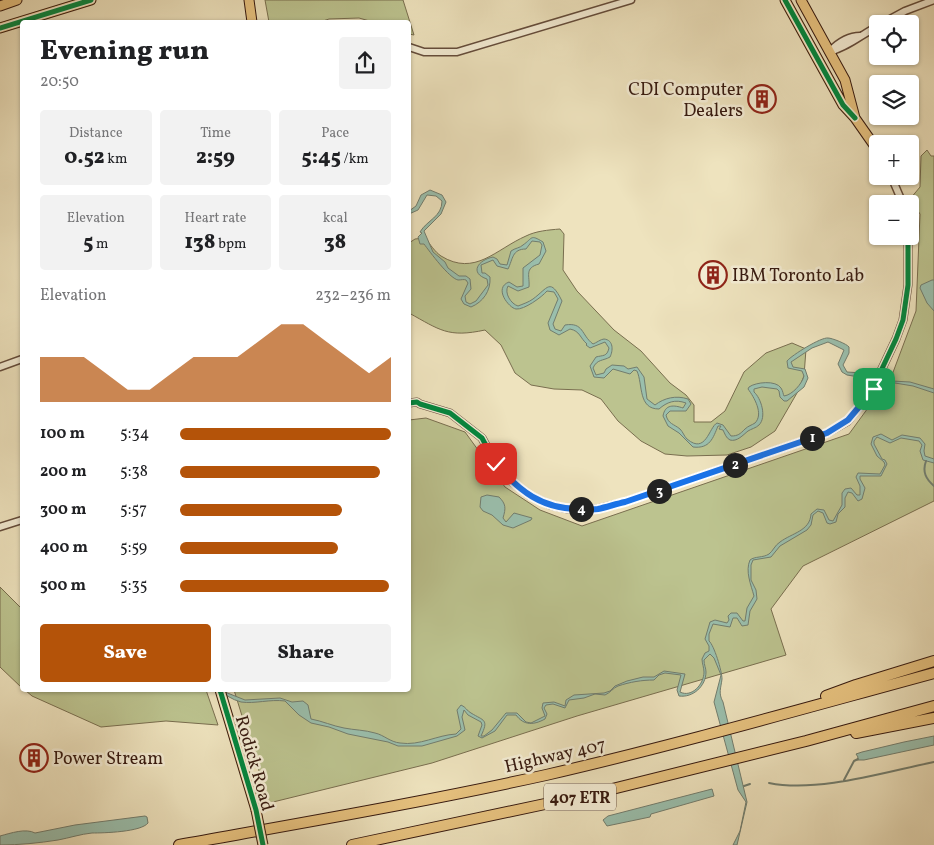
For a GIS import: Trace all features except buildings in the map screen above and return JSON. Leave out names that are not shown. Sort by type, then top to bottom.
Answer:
[{"type":"highway","points":[[774,716],[856,685],[934,660]]},
{"type":"highway","name":"Highway 407","points":[[179,845],[406,804],[546,775],[693,739],[934,673]]},
{"type":"highway","name":"407 ETR","points":[[352,845],[592,794],[806,741],[934,706]]},
{"type":"highway","points":[[806,741],[934,718]]},
{"type":"main road","points":[[0,6],[17,0]]},
{"type":"main road","points":[[24,20],[91,0]]},
{"type":"main road","points":[[249,0],[252,20]]},
{"type":"main road","points":[[785,0],[843,106],[855,118],[869,138]]},
{"type":"main road","points":[[801,0],[845,80],[855,118]]},
{"type":"main road","points":[[0,28],[20,21]]},
{"type":"main road","points":[[817,56],[829,52]]},
{"type":"main road","points":[[837,95],[847,89]]},
{"type":"main road","name":"Rodick Road","points":[[221,695],[256,810],[263,845]]},
{"type":"street","points":[[411,49],[424,52],[457,52],[631,0]]},
{"type":"street","points":[[898,15],[925,1],[934,0]]},
{"type":"street","points":[[829,52],[855,42],[860,36],[869,31]]},
{"type":"street","points":[[411,405],[417,406],[420,404],[450,413],[482,438],[496,464],[511,481],[529,495],[550,506],[568,509],[596,509],[633,499],[827,433],[848,420],[874,389],[903,320],[909,272],[908,245]]},
{"type":"street","points":[[0,367],[20,360]]},
{"type":"street","points":[[0,527],[20,521]]},
{"type":"shaded area","points":[[265,0],[403,0],[409,20],[366,20],[359,18],[269,20]]},
{"type":"shaded area","points":[[927,150],[931,156],[934,156],[934,501],[803,566],[771,609],[786,655],[577,716],[432,763],[269,803],[235,692],[411,692],[411,420],[426,418],[465,432],[505,487],[540,510],[582,526],[849,434],[892,375],[916,311],[920,214],[919,195],[913,195],[920,187],[921,156]]},
{"type":"shaded area","points":[[430,190],[442,195],[446,202],[441,214],[424,231],[433,252],[445,262],[448,268],[459,276],[466,276],[470,279],[471,289],[465,296],[466,302],[470,304],[476,301],[488,285],[487,279],[481,276],[477,270],[483,261],[493,257],[500,264],[507,265],[511,251],[522,246],[532,238],[543,242],[546,251],[539,264],[530,270],[529,287],[518,291],[508,286],[507,292],[511,301],[518,306],[531,300],[546,288],[552,287],[555,289],[562,301],[553,324],[555,329],[561,331],[565,325],[576,325],[593,344],[604,339],[610,341],[612,352],[610,357],[595,365],[593,368],[596,375],[604,373],[612,365],[624,366],[628,369],[637,367],[644,377],[647,399],[655,405],[670,398],[688,399],[691,404],[686,411],[670,411],[666,415],[670,422],[680,429],[687,439],[693,443],[699,444],[703,442],[717,423],[723,425],[731,436],[735,436],[755,423],[759,415],[755,401],[748,389],[749,387],[761,383],[771,383],[778,385],[782,389],[784,396],[790,394],[799,386],[804,376],[802,371],[788,368],[787,361],[824,338],[836,340],[849,347],[849,353],[843,365],[847,372],[863,373],[892,381],[910,382],[934,389],[934,393],[913,386],[847,375],[842,372],[838,364],[844,350],[828,342],[812,348],[791,362],[793,367],[805,369],[808,378],[804,387],[787,401],[780,397],[777,389],[762,387],[754,389],[761,403],[763,413],[758,426],[737,439],[730,440],[723,430],[719,429],[721,426],[718,426],[710,442],[703,446],[693,447],[679,433],[668,426],[663,416],[668,407],[683,408],[686,403],[671,402],[659,409],[652,408],[644,401],[639,377],[637,371],[634,370],[630,374],[613,369],[604,378],[594,377],[590,366],[596,357],[607,353],[609,348],[605,342],[590,348],[578,333],[573,330],[570,329],[559,335],[550,330],[548,323],[558,299],[554,292],[547,291],[533,303],[519,309],[513,308],[506,302],[502,293],[504,285],[509,282],[517,287],[523,286],[523,268],[540,255],[542,245],[540,242],[532,241],[526,249],[521,249],[515,253],[508,269],[497,266],[493,260],[481,265],[482,273],[490,277],[488,291],[483,299],[475,305],[471,307],[464,304],[461,299],[468,283],[466,280],[458,280],[450,275],[424,244],[420,244],[418,237],[422,233],[420,232],[440,211],[442,201],[436,196],[427,195],[418,210],[411,213],[411,210],[416,206],[421,195]]},
{"type":"shaded area","points":[[560,229],[564,234],[563,270],[577,291],[614,330],[641,351],[670,383],[686,395],[694,405],[694,422],[711,422],[725,411],[744,372],[766,353],[792,343],[806,349],[804,376],[797,393],[775,431],[751,447],[727,455],[687,456],[665,454],[641,441],[618,421],[601,399],[582,390],[554,389],[531,385],[515,373],[501,345],[485,330],[453,333],[437,328],[411,314],[411,242],[415,239],[425,238],[441,256],[453,262],[464,264],[485,259],[515,241],[542,231]]},
{"type":"shaded area","points":[[934,280],[934,311],[927,303],[920,288],[921,285]]},
{"type":"shaded area","points":[[881,434],[892,440],[902,435],[920,438],[925,444],[925,456],[934,459],[934,463],[923,460],[920,451],[922,445],[919,441],[901,438],[890,443],[877,437],[874,444],[887,464],[881,476],[860,476],[865,488],[862,499],[858,501],[852,493],[848,492],[845,498],[845,507],[838,514],[836,522],[827,523],[823,513],[818,511],[813,515],[811,525],[807,530],[780,546],[771,557],[753,560],[751,580],[756,590],[757,599],[750,611],[748,625],[742,626],[737,618],[733,618],[730,627],[713,624],[709,634],[709,641],[721,670],[722,679],[720,690],[721,696],[747,802],[737,845],[733,845],[740,831],[746,802],[738,790],[714,702],[721,675],[714,658],[710,654],[704,660],[706,672],[704,682],[698,690],[689,695],[679,696],[677,690],[681,675],[665,673],[659,675],[654,680],[618,686],[605,695],[595,694],[569,700],[565,708],[553,704],[546,705],[544,708],[547,714],[545,719],[532,723],[545,716],[542,708],[543,703],[554,702],[565,706],[566,700],[574,695],[604,693],[627,681],[643,677],[654,677],[664,671],[685,674],[680,692],[689,693],[696,689],[703,677],[702,659],[705,653],[709,651],[709,646],[705,639],[710,622],[715,620],[727,623],[729,620],[728,616],[731,613],[737,613],[745,621],[747,608],[754,596],[748,573],[750,560],[769,554],[778,543],[804,528],[810,520],[811,514],[817,509],[824,510],[829,520],[833,521],[842,505],[842,493],[845,489],[851,488],[857,495],[860,495],[860,486],[856,477],[858,473],[880,474],[885,465],[877,456],[871,444],[873,437]]},
{"type":"shaded area","points":[[487,495],[499,497],[503,502],[505,509],[503,518],[506,522],[514,513],[532,518],[531,520],[513,528],[503,525],[480,507],[481,497]]},
{"type":"shaded area","points":[[0,587],[20,607],[20,686],[0,667]]},
{"type":"shaded area","points":[[27,692],[207,692],[218,725],[166,721],[101,727],[32,696]]},
{"type":"shaded area","points":[[220,692],[225,692],[245,700],[280,698],[292,702],[303,701],[308,705],[311,719],[340,727],[371,732],[396,742],[407,744],[456,734],[461,729],[457,710],[461,705],[484,721],[485,726],[481,736],[492,730],[506,713],[517,713],[526,722],[530,723],[526,723],[522,721],[516,715],[507,715],[495,731],[482,738],[478,736],[482,725],[481,722],[468,715],[464,710],[462,717],[465,730],[457,736],[422,746],[398,746],[311,723],[299,715],[285,701],[241,702]]},
{"type":"shaded area","points":[[934,736],[934,745],[857,760],[856,754],[862,752]]},
{"type":"shaded area","points":[[712,789],[714,796],[651,814],[650,817],[607,826],[603,820],[608,816]]},
{"type":"shaded area","points":[[145,816],[148,823],[130,830],[88,834],[36,843],[0,845],[0,836],[14,832],[27,831],[35,833],[75,825]]},
{"type":"waterway","points":[[926,461],[924,469],[929,481],[934,486]]},
{"type":"waterway","points":[[844,780],[854,761],[858,759]]},
{"type":"waterway","points":[[769,783],[788,785],[830,783],[873,776],[934,762]]},
{"type":"waterway","points":[[744,786],[750,784]]},
{"type":"cycle path","points":[[26,20],[91,0]]},
{"type":"cycle path","points":[[785,0],[843,105],[855,118]]},
{"type":"cycle path","points":[[0,28],[20,22]]},
{"type":"cycle path","points":[[411,403],[417,402],[450,413],[482,438],[496,464],[511,481],[529,495],[550,505],[568,509],[596,509],[625,502],[827,433],[848,421],[871,392],[903,320],[908,285],[908,245]]},
{"type":"cycle path","points":[[221,692],[256,810],[263,845]]},
{"type":"place","name":"CDI Computer Dealers","points":[[762,99]]},
{"type":"place","name":"IBM Toronto Lab","points":[[713,275]]},
{"type":"place","name":"Power Stream","points":[[34,758]]},
{"type":"route","points":[[496,464],[511,481],[529,495],[550,506],[568,509],[596,509],[625,502],[827,433],[848,420],[874,389]]}]
